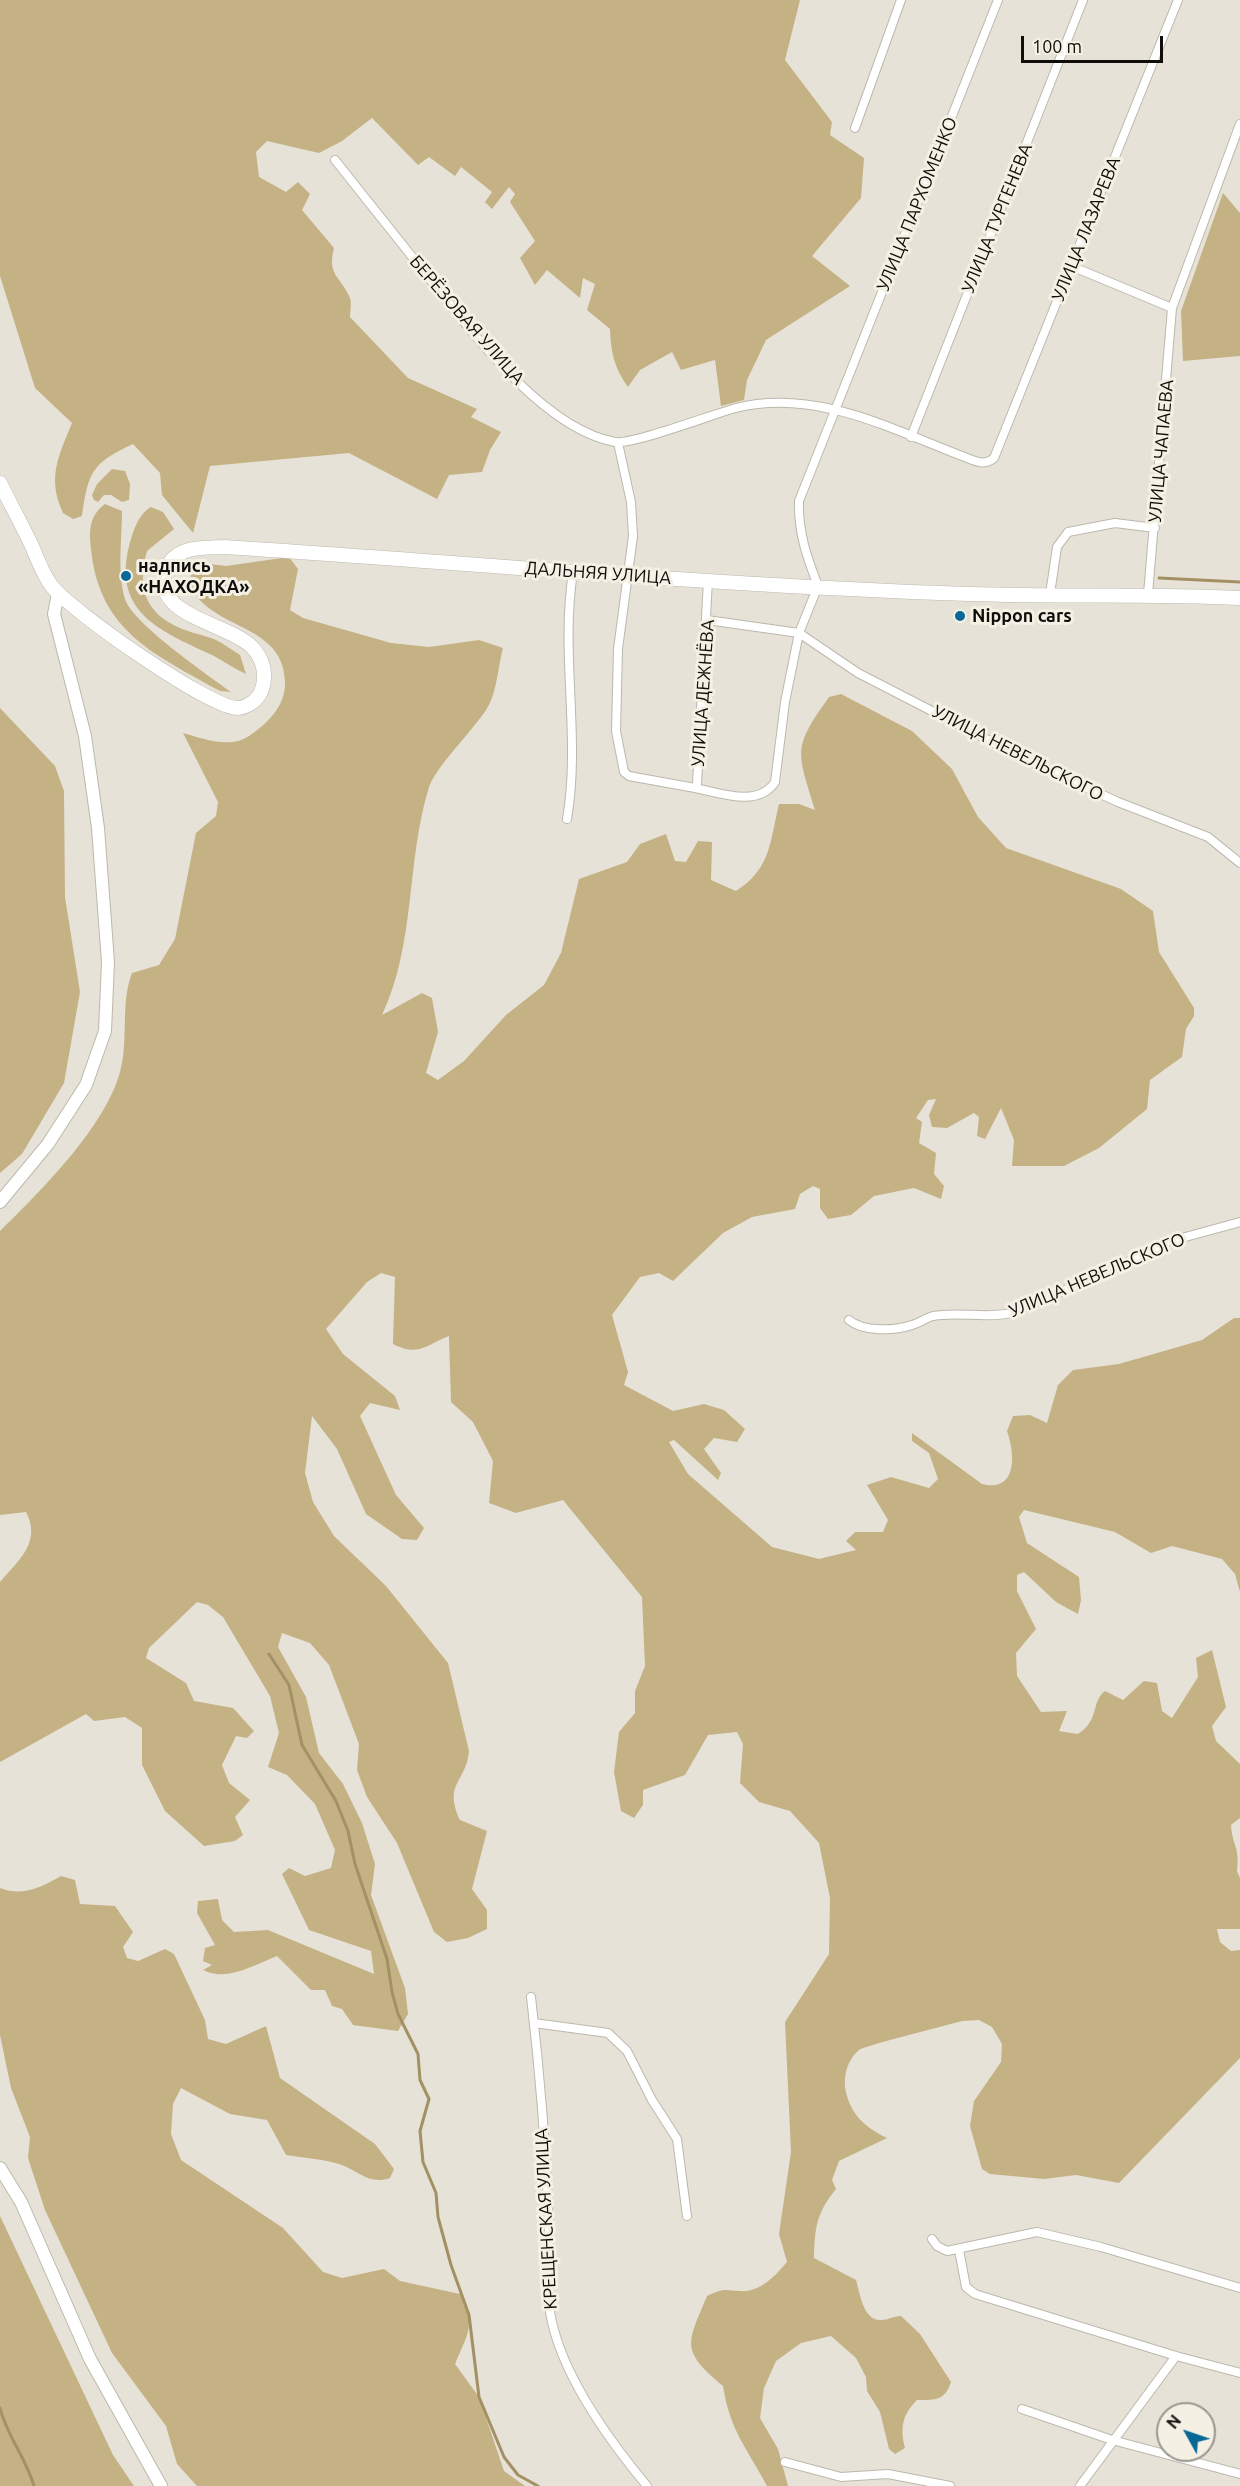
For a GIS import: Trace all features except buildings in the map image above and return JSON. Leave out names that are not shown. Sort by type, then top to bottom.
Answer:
[{"type":"main road","points":[[0,483],[49,582],[58,593]]},
{"type":"main road","name":"ДАЛЬНЯЯ УЛИЦА","points":[[58,593],[95,625],[219,703],[241,708],[253,702],[262,689],[265,673],[256,652],[237,636],[195,618],[177,607],[166,594],[164,579],[169,565],[180,553],[189,549],[225,547],[626,576],[970,594],[1148,594],[1240,598]]},
{"type":"street","points":[[855,128],[901,0]]},
{"type":"street","name":"УЛИЦА ПАРХОМЕНКО","points":[[818,586],[802,544],[798,522],[799,501],[998,0]]},
{"type":"street","name":"УЛИЦА ТУРГЕНЕВА","points":[[911,437],[1083,0]]},
{"type":"street","name":"УЛИЦА ЛАЗАРЕВА","points":[[911,437],[982,463],[994,458],[1178,0]]},
{"type":"street","name":"УЛИЦА ЧАПАЕВА","points":[[1148,594],[1172,308],[1240,124]]},
{"type":"street","name":"БЕРЁЗОВАЯ УЛИЦА","points":[[335,160],[496,359],[553,411],[593,436],[618,443]]},
{"type":"street","points":[[1071,266],[1172,308]]},
{"type":"street","points":[[626,576],[633,536],[631,502],[618,443],[738,407],[768,403],[807,403],[836,409],[911,437]]},
{"type":"street","points":[[1050,594],[1057,548],[1068,532],[1115,523],[1155,528]]},
{"type":"street","points":[[567,819],[572,792],[567,638],[573,572]]},
{"type":"street","name":"УЛИЦА ДЕЖНЁВА","points":[[626,576],[618,650],[616,731],[624,772],[629,776],[694,788],[708,620],[708,580]]},
{"type":"street","points":[[694,788],[753,798],[769,791],[775,782],[785,702],[799,633],[818,586]]},
{"type":"street","points":[[0,1203],[48,1144],[86,1085],[105,1031],[108,962],[98,828],[85,736],[54,614],[58,593]]},
{"type":"street","points":[[708,620],[799,633]]},
{"type":"street","name":"УЛИЦА НЕВЕЛЬСКОГО","points":[[799,633],[858,673],[1029,761],[1118,802],[1208,837],[1240,863]]},
{"type":"street","name":"УЛИЦА НЕВЕЛЬСКОГО","points":[[849,1320],[857,1326],[886,1329],[909,1326],[933,1316],[995,1317],[1011,1313],[1112,1270],[1167,1242],[1240,1221]]},
{"type":"street","name":"КРЕЩЕНСКАЯ УЛИЦА","points":[[531,1997],[549,2226],[550,2312],[574,2380],[622,2456],[647,2486]]},
{"type":"street","points":[[534,2023],[608,2033],[627,2051],[652,2100],[677,2139],[687,2216]]},
{"type":"street","points":[[0,2168],[21,2202],[90,2359],[161,2486]]},
{"type":"street","points":[[932,2239],[937,2246],[947,2251],[1037,2232],[1101,2247],[1240,2288]]},
{"type":"street","points":[[959,2250],[966,2286],[975,2294],[1176,2356],[1240,2373]]},
{"type":"street","points":[[1080,2486],[1176,2356]]},
{"type":"street","points":[[1022,2409],[1112,2440],[1240,2474]]},
{"type":"street","points":[[785,2462],[841,2477],[888,2474],[950,2486]]},
{"type":"shaded area","points":[[0,0],[800,0],[785,60],[832,122],[830,135],[864,158],[861,198],[812,256],[850,286],[766,340],[747,380],[744,400],[721,406],[715,360],[681,370],[672,352],[640,370],[628,387],[614,360],[610,329],[587,310],[595,284],[583,278],[580,298],[547,270],[535,285],[520,258],[535,241],[510,202],[515,194],[509,187],[492,209],[485,202],[492,192],[461,167],[455,176],[429,157],[418,165],[372,118],[342,141],[319,153],[267,141],[256,152],[259,177],[286,192],[298,182],[310,194],[302,210],[334,248],[333,270],[350,298],[350,317],[408,378],[477,409],[471,417],[501,432],[490,450],[482,472],[449,475],[437,499],[349,453],[210,466],[193,533],[162,495],[160,473],[133,444],[109,457],[94,471],[87,489],[82,516],[73,519],[63,513],[58,500],[55,478],[62,446],[72,423],[35,388],[0,276]]},
{"type":"shaded area","points":[[1223,193],[1240,213],[1240,356],[1183,361],[1181,311]]},
{"type":"shaded area","points":[[112,469],[125,471],[130,484],[129,500],[122,502],[111,495],[104,495],[98,502],[94,500],[92,495],[97,484]]},
{"type":"shaded area","points":[[105,504],[122,511],[121,578],[125,599],[131,609],[141,621],[172,648],[231,692],[220,691],[153,652],[134,638],[118,621],[96,577],[91,549],[91,524],[96,513]]},
{"type":"shaded area","points":[[151,507],[163,512],[174,529],[147,551],[143,575],[146,597],[151,606],[168,622],[184,630],[216,640],[240,655],[246,674],[161,629],[146,618],[135,605],[128,589],[126,570],[129,546],[139,519]]},
{"type":"shaded area","points":[[289,557],[298,569],[290,610],[303,618],[391,643],[429,647],[479,640],[503,648],[490,703],[439,769],[429,787],[417,844],[406,931],[393,988],[382,1015],[422,993],[432,998],[438,1032],[426,1073],[438,1080],[464,1061],[506,1015],[544,985],[561,953],[579,879],[627,862],[640,844],[666,834],[675,861],[686,862],[698,841],[712,842],[711,880],[736,891],[748,882],[763,864],[771,842],[779,804],[799,804],[815,810],[804,774],[801,750],[809,728],[829,697],[841,694],[912,731],[952,769],[978,817],[1006,848],[1121,889],[1153,911],[1159,952],[1194,1008],[1194,1016],[1186,1029],[1182,1057],[1150,1080],[1147,1109],[1099,1148],[1064,1166],[1012,1166],[1014,1140],[1001,1108],[985,1139],[977,1136],[979,1117],[974,1113],[947,1128],[932,1127],[929,1115],[936,1099],[928,1100],[916,1118],[922,1122],[919,1143],[936,1153],[934,1174],[944,1186],[941,1199],[914,1188],[874,1196],[851,1215],[828,1219],[820,1208],[820,1189],[813,1186],[800,1194],[795,1209],[752,1217],[723,1233],[673,1281],[659,1273],[640,1277],[612,1315],[628,1372],[624,1385],[673,1411],[704,1404],[724,1410],[745,1429],[737,1442],[714,1438],[704,1449],[721,1473],[718,1480],[674,1440],[669,1442],[688,1474],[772,1547],[819,1559],[856,1550],[846,1541],[855,1532],[883,1532],[888,1520],[867,1485],[891,1477],[929,1488],[938,1479],[929,1453],[912,1441],[912,1433],[982,1484],[1002,1483],[1008,1477],[1011,1469],[1012,1450],[1007,1431],[1013,1416],[1030,1415],[1047,1423],[1058,1385],[1073,1370],[1119,1364],[1202,1340],[1234,1318],[1240,1318],[1240,1592],[1235,1574],[1222,1559],[1172,1546],[1151,1553],[1115,1532],[1024,1510],[1019,1517],[1027,1543],[1079,1577],[1081,1600],[1078,1614],[1056,1602],[1024,1572],[1017,1575],[1017,1591],[1036,1629],[1016,1653],[1017,1676],[1041,1712],[1067,1711],[1059,1731],[1078,1734],[1090,1723],[1098,1700],[1105,1691],[1123,1700],[1144,1681],[1157,1683],[1162,1711],[1172,1718],[1198,1677],[1196,1658],[1212,1650],[1226,1707],[1212,1726],[1216,1741],[1240,1764],[1240,1818],[1231,1825],[1240,1878],[1240,1929],[1217,1929],[1220,1942],[1231,1951],[1240,1950],[1240,2058],[1119,2183],[1076,2175],[1044,2179],[990,2174],[982,2169],[970,2126],[974,2101],[1001,2062],[1002,2044],[992,2027],[979,2020],[962,2021],[859,2050],[846,2071],[847,2096],[862,2122],[887,2138],[839,2161],[832,2180],[836,2189],[824,2206],[818,2221],[814,2258],[856,2280],[863,2305],[870,2316],[881,2320],[901,2316],[920,2334],[951,2382],[942,2396],[917,2400],[908,2411],[903,2434],[905,2448],[895,2454],[889,2449],[880,2412],[867,2391],[866,2377],[856,2358],[831,2336],[801,2343],[776,2361],[764,2388],[760,2418],[778,2449],[788,2486],[767,2486],[740,2439],[730,2415],[723,2386],[700,2364],[691,2346],[695,2325],[707,2296],[723,2290],[754,2289],[772,2278],[787,2262],[779,2234],[791,2152],[785,2022],[829,1954],[830,1898],[819,1843],[790,1811],[759,1802],[740,1783],[743,1744],[737,1732],[708,1735],[685,1775],[643,1790],[643,1805],[634,1818],[621,1811],[614,1772],[619,1732],[635,1713],[635,1691],[645,1666],[642,1597],[563,1500],[516,1513],[489,1503],[493,1461],[473,1422],[451,1402],[449,1336],[416,1350],[393,1344],[395,1277],[381,1273],[367,1282],[326,1329],[343,1354],[395,1396],[400,1410],[370,1403],[360,1416],[396,1495],[424,1528],[417,1540],[402,1539],[366,1514],[337,1449],[312,1416],[305,1473],[313,1502],[334,1536],[386,1586],[448,1663],[469,1751],[467,1762],[455,1790],[455,1808],[460,1820],[487,1831],[472,1889],[487,1910],[487,1929],[468,1938],[447,1942],[434,1932],[397,1843],[367,1797],[357,1770],[359,1744],[329,1665],[310,1643],[282,1633],[278,1647],[306,1697],[319,1753],[343,1784],[362,1823],[375,1864],[371,1895],[405,1988],[408,2014],[398,2031],[353,2025],[342,2009],[332,2006],[325,1990],[311,1990],[277,1956],[250,1968],[231,1973],[221,1974],[203,1970],[212,1965],[203,1961],[205,1948],[215,1945],[197,1913],[198,1901],[218,1899],[222,1920],[234,1932],[268,1930],[374,1974],[371,1951],[309,1930],[282,1874],[289,1868],[305,1876],[331,1868],[335,1850],[315,1804],[287,1775],[268,1767],[279,1733],[270,1696],[223,1617],[208,1605],[197,1602],[149,1648],[146,1658],[186,1683],[194,1701],[233,1708],[254,1731],[247,1738],[236,1736],[222,1765],[229,1783],[250,1800],[235,1817],[243,1835],[235,1841],[204,1846],[165,1811],[142,1765],[142,1728],[125,1717],[94,1721],[86,1714],[0,1762],[0,1582],[26,1550],[31,1533],[26,1512],[0,1515],[0,1231],[52,1178],[101,1114],[112,1093],[123,1060],[126,997],[132,973],[159,965],[175,939],[196,833],[216,816],[218,802],[183,733],[217,742],[242,740],[269,719],[279,706],[285,690],[281,663],[273,649],[261,638],[204,604],[192,589],[192,565],[202,563],[226,566]]},
{"type":"shaded area","points":[[0,708],[55,766],[64,791],[65,897],[80,992],[64,1083],[22,1154],[0,1173]]},
{"type":"shaded area","points":[[61,1876],[75,1880],[80,1904],[115,1906],[133,1932],[123,1947],[127,1958],[138,1961],[165,1949],[174,1954],[205,2020],[208,2039],[226,2044],[266,2026],[280,2078],[375,2144],[394,2169],[390,2178],[370,2179],[335,2163],[286,2155],[267,2120],[230,2114],[181,2088],[173,2104],[171,2134],[181,2160],[283,2228],[323,2272],[342,2278],[384,2269],[400,2281],[460,2294],[469,2322],[466,2337],[455,2364],[479,2397],[504,2471],[525,2486],[197,2486],[177,2464],[166,2426],[112,2353],[45,2210],[28,2158],[30,2137],[11,2088],[0,2035],[0,1888],[8,1891],[32,1890]]},
{"type":"shaded area","points":[[0,2216],[113,2455],[134,2486],[0,2486]]},
{"type":"waterway","points":[[1159,578],[1240,582]]},
{"type":"waterway","points":[[269,1654],[289,1685],[302,1745],[336,1801],[348,1831],[355,1864],[387,1959],[398,2014],[418,2054],[420,2080],[429,2099],[420,2131],[423,2162],[436,2193],[438,2217],[451,2265],[469,2315],[479,2397],[504,2457],[518,2475],[538,2486]]},
{"type":"waterway","points":[[0,2408],[34,2486]]},
{"type":"place","name":"надпись «НАХОДКА»","points":[[126,576]]},
{"type":"place","name":"Nippon cars","points":[[960,616]]}]
